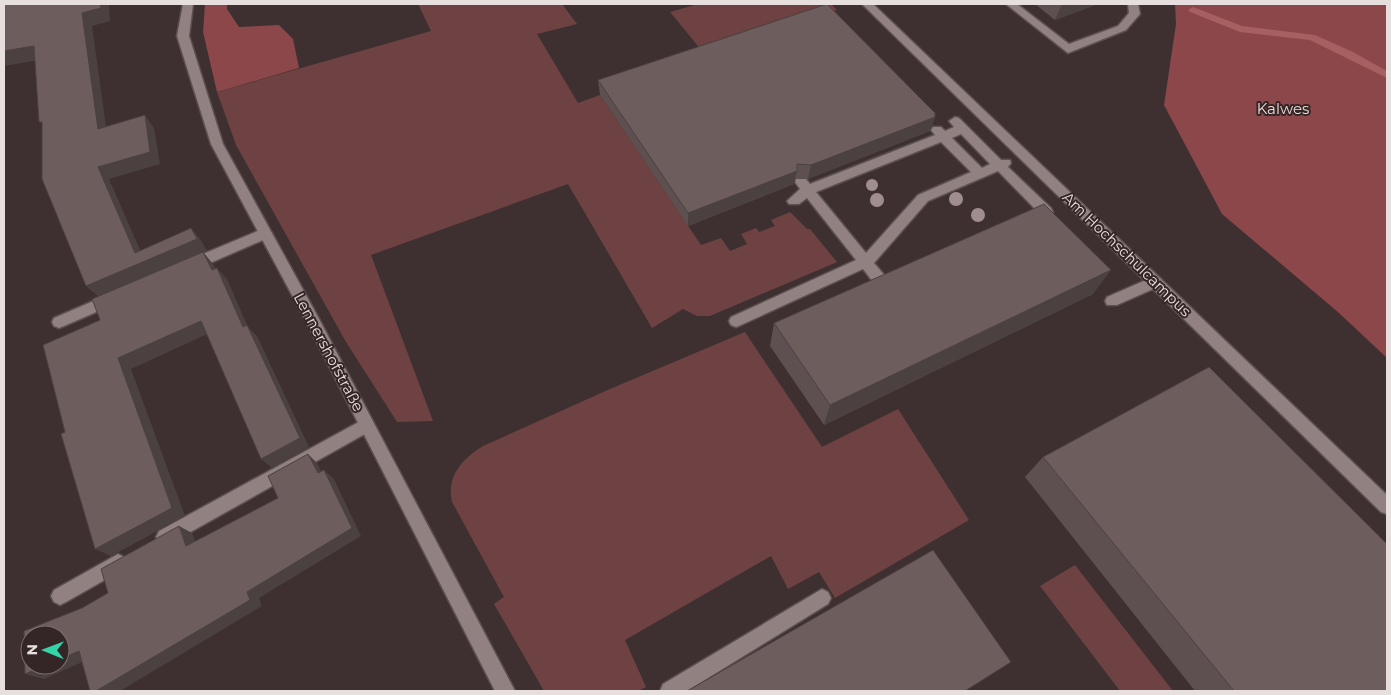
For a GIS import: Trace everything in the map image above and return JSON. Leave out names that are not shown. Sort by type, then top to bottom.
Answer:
[{"type":"street","name":"Lennershofstraße","points":[[188,4],[183,36],[217,144],[505,691]]},
{"type":"street","name":"Am Hochschulcampus","points":[[867,4],[1051,179],[1387,506]]},
{"type":"street","points":[[1011,4],[1068,49],[1122,28],[1135,14],[1133,4]]},
{"type":"street","points":[[794,200],[804,186],[958,125],[1002,164],[1046,212],[1030,222]]},
{"type":"street","points":[[940,132],[979,173]]},
{"type":"street","points":[[736,321],[866,262],[923,198],[1002,164]]},
{"type":"street","points":[[804,186],[883,284],[906,274]]},
{"type":"street","points":[[176,272],[265,233]]},
{"type":"street","points":[[1112,301],[1155,282]]},
{"type":"street","points":[[59,322],[122,295]]},
{"type":"street","points":[[149,546],[366,425]]},
{"type":"street","points":[[60,596],[132,556]]},
{"type":"street","points":[[670,691],[822,598]]},
{"type":"shaded area","points":[[418,4],[562,4],[577,24],[537,34],[578,103],[600,95],[701,245],[721,238],[730,251],[747,244],[741,234],[756,228],[759,232],[775,226],[771,220],[790,212],[807,229],[810,229],[837,262],[710,316],[697,316],[683,309],[652,328],[568,184],[371,255],[433,421],[397,422],[346,342],[236,145],[217,92],[431,31]]},
{"type":"shaded area","points":[[698,4],[831,4],[837,10],[707,57],[670,12]]},
{"type":"shaded area","points":[[745,332],[822,447],[898,409],[969,520],[835,598],[819,572],[788,589],[771,556],[625,640],[646,687],[638,691],[544,691],[494,604],[504,597],[452,502],[451,485],[457,470],[468,457],[483,446],[610,389]]},
{"type":"shaded area","points":[[1075,565],[1173,691],[1120,691],[1040,586]]},
{"type":"green space","points":[[205,4],[227,4],[227,9],[239,27],[279,25],[293,39],[299,68],[217,92],[203,32]]},
{"type":"green space","name":"Kalwes","points":[[1175,4],[1387,4],[1387,358],[1339,313],[1222,214],[1164,105],[1176,24]]},
{"type":"building","points":[[4,4],[100,4],[101,8],[82,13],[98,129],[145,115],[150,152],[98,167],[135,253],[191,228],[197,239],[86,286],[42,179],[42,122],[39,122],[34,46],[4,51]]},
{"type":"building","points":[[827,4],[935,113],[935,117],[811,165],[797,164],[797,171],[688,213],[598,80]]},
{"type":"building","points":[[1044,204],[1111,270],[830,405],[774,323]]},
{"type":"building","points":[[203,252],[212,270],[217,268],[243,327],[247,325],[300,438],[261,459],[201,321],[118,358],[172,508],[95,549],[61,434],[65,432],[43,345],[100,320],[92,299]]},
{"type":"building","points":[[1209,367],[1387,544],[1387,691],[1234,691],[1043,457]]},
{"type":"building","points":[[308,454],[318,473],[324,470],[352,528],[247,592],[250,600],[96,691],[90,691],[79,651],[70,655],[70,625],[39,625],[82,608],[108,593],[101,569],[179,526],[186,546],[278,498],[268,476]]},
{"type":"building","points":[[933,550],[1011,662],[965,691],[687,691]]},
{"type":"waterway","points":[[1193,10],[1240,29],[1312,37],[1350,54],[1387,75]]}]
